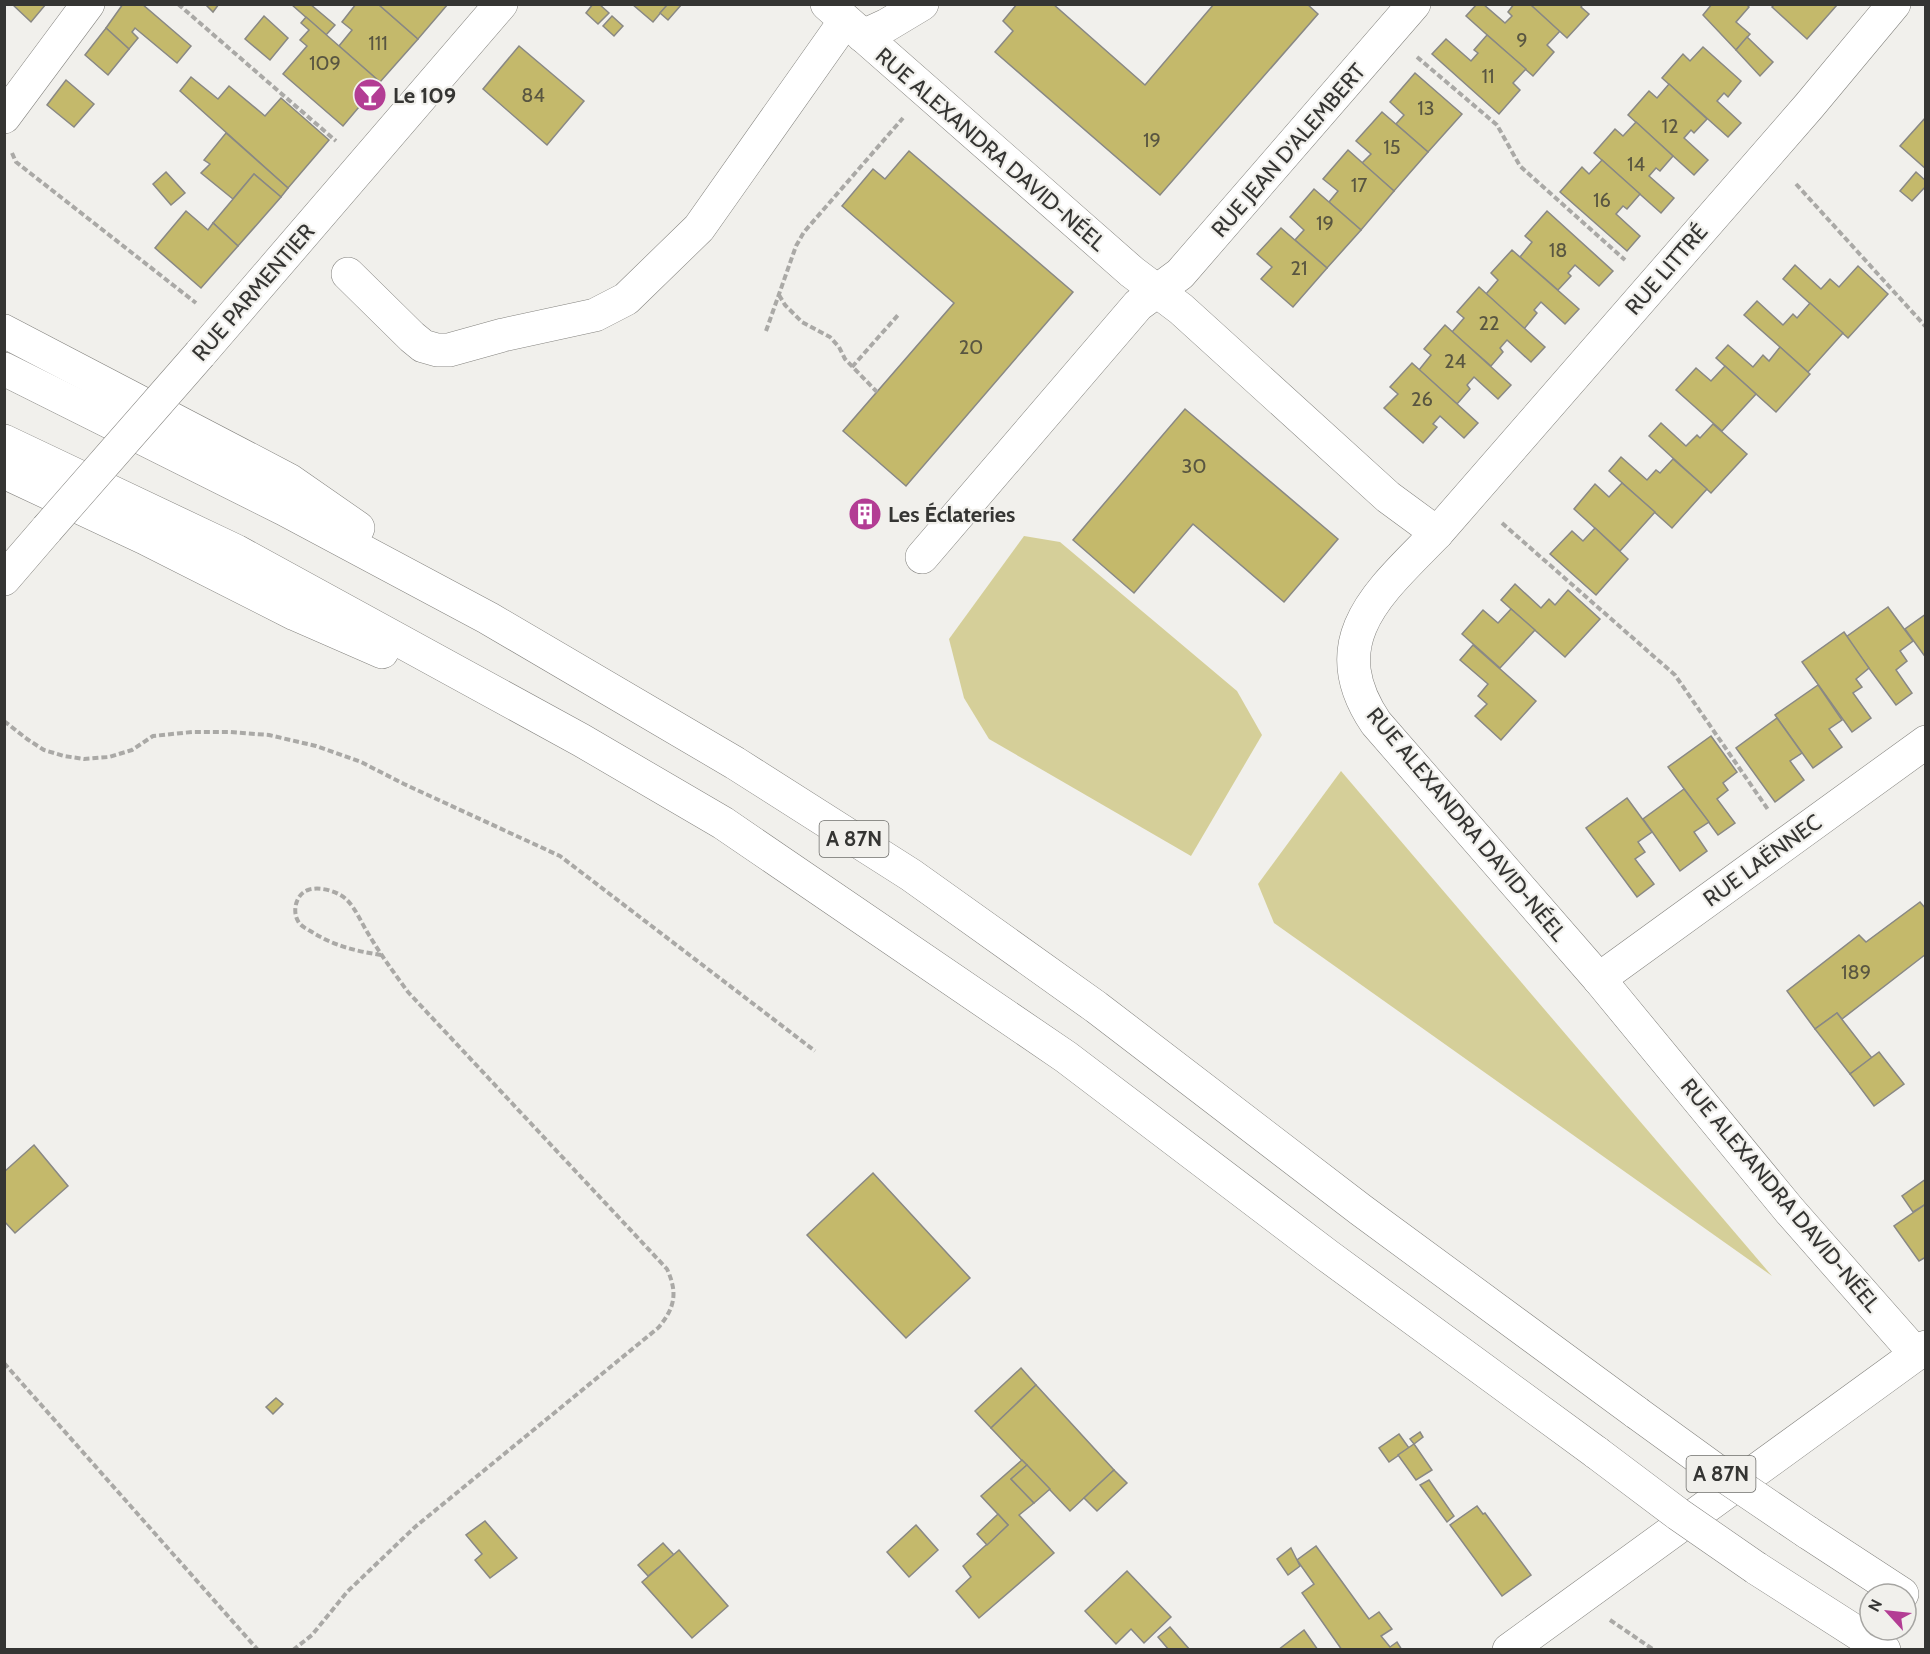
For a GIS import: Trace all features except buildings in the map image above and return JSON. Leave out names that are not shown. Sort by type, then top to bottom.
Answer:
[{"type":"main road","points":[[4,117],[88,4]]},
{"type":"main road","name":"RUE PARMENTIER","points":[[12,570],[501,4]]},
{"type":"main road","points":[[348,274],[412,337],[423,346],[437,350],[449,350],[503,335],[595,315],[626,299],[699,228],[845,21],[887,25],[922,4]]},
{"type":"main road","name":"RUE JEAN D'ALEMBERT","points":[[1157,291],[1180,274],[1414,4]]},
{"type":"main road","name":"RUE LITTRÉ","points":[[1437,533],[1809,106],[1894,4]]},
{"type":"main road","name":"RUE ALEXANDRA DAVID-NÉEL","points":[[845,21],[1117,259],[1181,309],[1388,497],[1437,533],[1382,590],[1365,614],[1358,633],[1354,655],[1354,673],[1365,707],[1376,723],[1599,978],[1790,1211],[1921,1351]]},
{"type":"main road","points":[[922,557],[1138,305],[1157,291]]},
{"type":"main road","points":[[4,331],[289,480],[488,618]]},
{"type":"main road","name":"A 87N","points":[[4,369],[284,509],[488,618],[735,763],[911,875],[1096,1007],[1361,1210],[1637,1413],[1717,1471],[1884,1582]]},
{"type":"main road","name":"A 87N","points":[[4,441],[236,551],[581,740],[723,823],[1066,1057],[1328,1256],[1678,1514],[1756,1568],[1884,1650]]},
{"type":"main road","points":[[4,472],[145,538],[295,614],[581,740]]},
{"type":"main road","name":"RUE LAËNNEC","points":[[1599,978],[1926,742]]},
{"type":"main road","points":[[1509,1650],[1921,1351]]},
{"type":"path","points":[[178,4],[336,141]]},
{"type":"path","points":[[1416,56],[1497,125],[1520,166],[1632,266]]},
{"type":"path","points":[[766,331],[796,246],[804,232],[905,116]]},
{"type":"path","points":[[11,149],[16,162],[203,309]]},
{"type":"path","points":[[1796,184],[1926,327]]},
{"type":"path","points":[[779,294],[785,305],[802,322],[830,337],[852,368],[877,392]]},
{"type":"path","points":[[852,368],[898,315]]},
{"type":"path","points":[[1502,523],[1675,675],[1773,817]]},
{"type":"path","points":[[4,721],[27,740],[44,750],[84,759],[109,757],[132,750],[153,736],[192,732],[230,732],[269,735],[316,746],[361,762],[560,856],[815,1051]]},
{"type":"path","points":[[293,1650],[312,1635],[347,1592],[415,1527],[658,1328],[671,1308],[674,1296],[673,1282],[667,1269],[658,1258],[408,992],[381,955],[347,900],[327,890],[308,890],[300,895],[294,913],[299,923],[342,947],[381,955]]},
{"type":"path","points":[[4,1363],[258,1650]]},
{"type":"path","points":[[1610,1620],[1654,1650]]},
{"type":"shaded area","points":[[1024,536],[1060,542],[1237,691],[1262,735],[1191,856],[989,739],[964,698],[949,639]]},
{"type":"shaded area","points":[[1341,771],[1772,1276],[1274,923],[1258,884]]},
{"type":"place","name":"Le 109","points":[[370,95]]},
{"type":"place","name":"Les Éclateries","points":[[865,514]]}]
